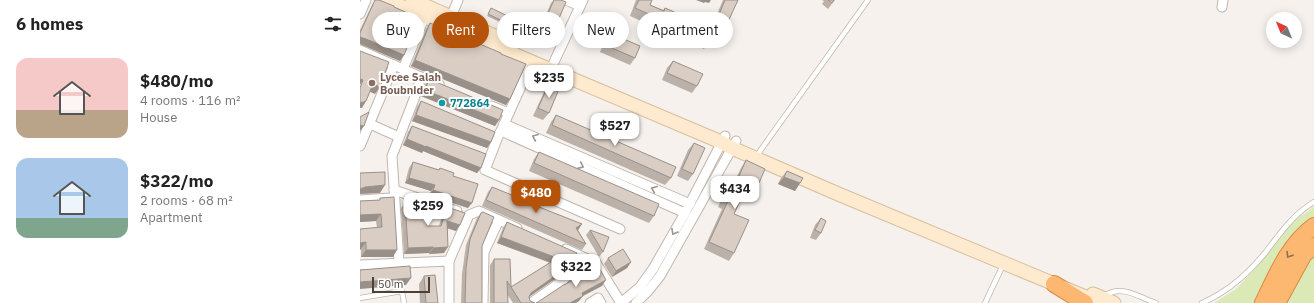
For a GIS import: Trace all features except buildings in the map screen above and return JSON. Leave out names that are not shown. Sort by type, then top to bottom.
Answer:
[{"type":"highway","points":[[1263,303],[1289,253],[1307,231],[1314,226]]},
{"type":"highway","points":[[1277,303],[1304,254],[1314,246]]},
{"type":"highway","points":[[1054,284],[1084,303]]},
{"type":"main road","points":[[386,0],[532,62],[728,142],[1100,300]]},
{"type":"main road","points":[[412,0],[440,12]]},
{"type":"main road","points":[[489,34],[728,142]]},
{"type":"main road","points":[[1005,260],[1054,284],[1100,300],[1114,303]]},
{"type":"street","points":[[360,14],[366,0]]},
{"type":"street","points":[[453,12],[458,0]]},
{"type":"street","points":[[554,62],[581,3],[566,0]]},
{"type":"street","points":[[403,69],[425,16]]},
{"type":"street","points":[[360,50],[449,89]]},
{"type":"street","points":[[532,62],[509,113],[487,155],[486,170],[620,229]]},
{"type":"street","points":[[360,146],[394,65]]},
{"type":"street","points":[[399,263],[392,156],[399,137],[407,125],[417,101],[421,77]]},
{"type":"street","points":[[483,102],[509,113]]},
{"type":"street","points":[[370,124],[399,137]]},
{"type":"street","points":[[499,130],[688,208]]},
{"type":"street","points":[[560,246],[596,263],[621,303],[640,287],[649,275],[728,142]]},
{"type":"street","points":[[636,303],[660,276],[728,142]]},
{"type":"street","points":[[360,200],[394,194],[468,215],[479,211],[526,232]]},
{"type":"street","points":[[449,303],[449,261],[468,215]]},
{"type":"street","points":[[483,303],[484,252],[499,220]]},
{"type":"street","points":[[531,303],[561,282],[585,258]]},
{"type":"street","points":[[360,265],[449,261]]},
{"type":"street","points":[[590,303],[598,298],[601,303]]},
{"type":"lane","points":[[758,155],[868,0]]},
{"type":"lane","points":[[1202,303],[1222,293],[1248,272],[1264,255],[1286,226],[1314,202]]},
{"type":"lane","points":[[985,303],[1005,260]]},
{"type":"lane","points":[[1100,300],[1113,291],[1120,290],[1135,293],[1156,303]]},
{"type":"lane","points":[[360,298],[402,291],[404,303]]},
{"type":"green space","points":[[1314,207],[1314,222],[1258,303],[1214,303],[1236,289],[1257,267],[1290,224]]},
{"type":"green space","points":[[1314,255],[1314,303],[1285,303],[1311,257]]},
{"type":"place","name":"Lycee Salah Boubnider","points":[[372,83]]},
{"type":"place","name":"772864","points":[[442,103]]}]
